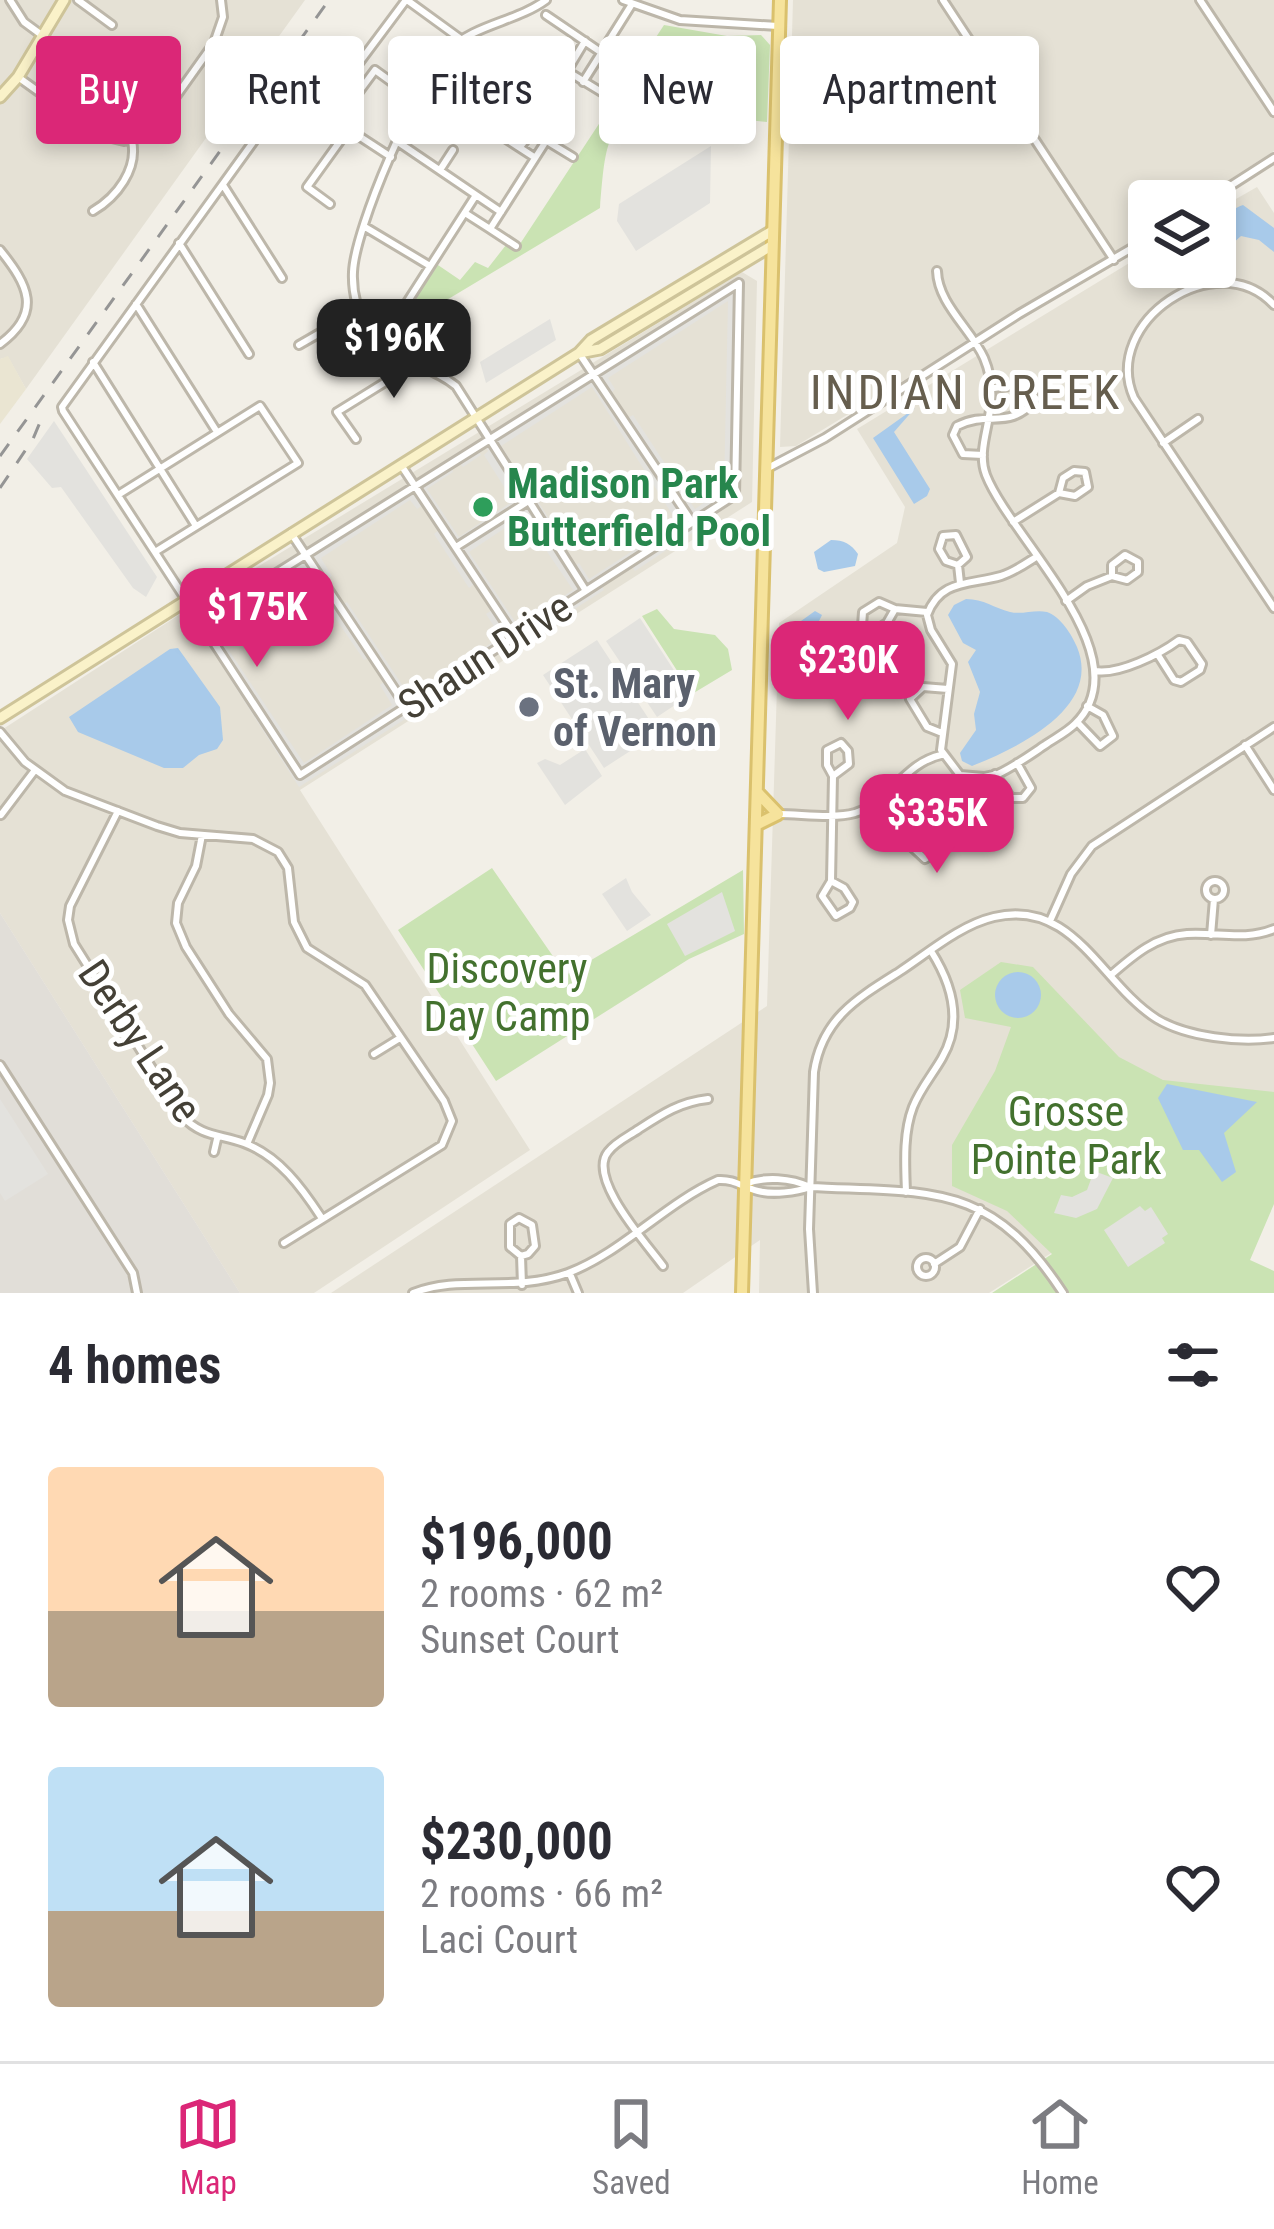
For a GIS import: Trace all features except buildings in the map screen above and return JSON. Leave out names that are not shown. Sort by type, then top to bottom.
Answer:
[{"type":"main road","points":[[44,36],[64,0]]},
{"type":"main road","points":[[742,1293],[780,0]]},
{"type":"main road","points":[[0,97],[36,48]]},
{"type":"main road","points":[[0,718],[580,353],[591,340],[772,231]]},
{"type":"main road","points":[[580,353],[600,349],[771,246]]},
{"type":"main road","points":[[756,790],[778,814],[756,825]]},
{"type":"street","points":[[10,0],[24,22],[44,36]]},
{"type":"street","points":[[78,0],[112,25]]},
{"type":"street","points":[[181,89],[214,43],[223,0]]},
{"type":"street","points":[[364,57],[406,0],[457,36]]},
{"type":"street","points":[[419,8],[425,0]]},
{"type":"street","points":[[472,36],[546,0]]},
{"type":"street","points":[[943,0],[1114,260]]},
{"type":"street","points":[[1200,0],[1274,112]]},
{"type":"street","points":[[610,36],[627,2],[680,20],[778,26]]},
{"type":"street","points":[[546,15],[599,51]]},
{"type":"street","points":[[585,41],[567,71],[599,91]]},
{"type":"street","points":[[584,82],[599,58]]},
{"type":"street","points":[[364,62],[388,80]]},
{"type":"street","points":[[364,84],[375,70]]},
{"type":"street","points":[[18,76],[36,89]]},
{"type":"street","points":[[364,140],[391,158]]},
{"type":"street","points":[[93,211],[109,200],[130,172],[132,144]]},
{"type":"street","points":[[250,144],[62,407],[200,622],[594,374]]},
{"type":"street","points":[[330,204],[307,187],[339,144]]},
{"type":"street","points":[[397,144],[353,269],[359,311],[385,350],[451,381],[586,591]]},
{"type":"street","points":[[401,144],[501,212]]},
{"type":"street","points":[[515,144],[535,158]]},
{"type":"street","points":[[490,229],[544,144]]},
{"type":"street","points":[[551,144],[573,157]]},
{"type":"street","points":[[440,170],[453,150]]},
{"type":"street","points":[[1236,182],[1274,158]]},
{"type":"street","points":[[222,183],[282,278]]},
{"type":"street","points":[[397,318],[476,195]]},
{"type":"street","points":[[465,213],[516,246]]},
{"type":"street","points":[[365,226],[430,266]]},
{"type":"street","points":[[178,243],[250,354]]},
{"type":"street","points":[[0,250],[19,273],[27,302],[18,329],[0,344]]},
{"type":"street","points":[[766,469],[825,438],[1128,251]]},
{"type":"street","points":[[937,271],[942,293],[975,342],[994,388],[983,455],[994,494],[1090,639],[1096,671],[1087,706],[1077,722],[1018,763],[995,774],[960,775],[941,755]]},
{"type":"street","points":[[1274,304],[1247,285],[1214,282],[1196,287],[1154,313],[1137,331],[1126,358],[1134,398],[1274,608]]},
{"type":"street","name":"Shaun Drive","points":[[200,622],[300,776],[735,495],[739,283],[594,374]]},
{"type":"street","points":[[135,303],[217,432]]},
{"type":"street","points":[[298,345],[359,311]]},
{"type":"street","points":[[580,353],[692,522]]},
{"type":"street","points":[[93,362],[196,526]]},
{"type":"street","points":[[356,439],[338,412],[387,381],[405,362]]},
{"type":"street","points":[[983,455],[963,454],[953,435],[957,426],[979,416],[1009,418],[1027,410],[1036,399],[1023,384],[994,388]]},
{"type":"street","points":[[118,495],[260,406],[298,463],[155,552]]},
{"type":"street","points":[[1163,442],[1198,419]]},
{"type":"street","points":[[401,465],[515,637]]},
{"type":"street","points":[[1013,523],[1059,493],[1063,478],[1074,471],[1089,478],[1088,487],[1076,496],[1059,493]]},
{"type":"street","points":[[456,547],[527,502]]},
{"type":"street","points":[[292,533],[406,706]]},
{"type":"street","points":[[956,535],[967,550],[958,565],[946,561],[939,549],[944,536],[956,535]]},
{"type":"street","points":[[1066,602],[1112,576],[1127,580],[1138,572],[1138,562],[1126,555],[1112,565],[1112,576]]},
{"type":"street","points":[[941,755],[952,664],[931,630],[928,612],[938,594],[960,583],[1002,576],[1036,557]]},
{"type":"street","points":[[958,565],[960,583]]},
{"type":"street","points":[[895,609],[875,631],[862,626],[862,612],[879,602],[895,609],[928,612]]},
{"type":"street","points":[[1096,671],[1113,672],[1145,656],[1158,656],[1179,640],[1187,641],[1202,664],[1181,682],[1174,680],[1158,656]]},
{"type":"street","points":[[944,734],[927,727],[910,699],[923,688],[948,689]]},
{"type":"street","points":[[1077,722],[1100,746],[1113,736],[1102,715],[1087,706]]},
{"type":"street","points":[[1050,921],[1070,874],[1092,846],[1270,729]]},
{"type":"street","points":[[0,732],[35,770],[65,790],[180,832],[253,839],[278,852],[290,876],[300,938],[316,956],[365,985],[450,1112],[447,1138],[433,1153],[284,1243]]},
{"type":"street","points":[[831,881],[844,888],[853,902],[836,916],[822,896],[831,881],[833,776],[827,750],[841,742],[849,764],[833,776]]},
{"type":"street","points":[[1244,745],[1274,790]]},
{"type":"street","points":[[778,814],[861,810],[911,768],[941,755]]},
{"type":"street","points":[[995,774],[1010,798],[1023,798],[1030,788],[1018,763]]},
{"type":"street","points":[[1,815],[35,770]]},
{"type":"street","points":[[891,788],[921,827],[934,831],[941,842],[939,850],[925,860],[910,845],[921,827]]},
{"type":"street","name":"Derby Lane","points":[[118,811],[64,913],[80,956],[182,1116],[204,1134],[247,1144],[291,1175],[321,1217]]},
{"type":"street","points":[[202,835],[196,866],[178,903],[176,923],[229,1014],[267,1059],[271,1083],[247,1144]]},
{"type":"street","points":[[1211,935],[1214,899]]},
{"type":"street","points":[[813,1293],[814,1072],[826,1031],[845,1008],[974,924],[1018,914],[1050,921],[1068,931],[1145,1010],[1173,1027],[1240,1039],[1274,1038]]},
{"type":"street","points":[[1112,975],[1158,941],[1185,934],[1251,936],[1274,929]]},
{"type":"street","points":[[906,1192],[912,1109],[952,1032],[952,992],[932,951]]},
{"type":"street","points":[[374,1054],[400,1038]]},
{"type":"street","points":[[0,1065],[133,1273],[136,1292]]},
{"type":"street","points":[[662,1266],[603,1177],[605,1156],[676,1106],[708,1099]]},
{"type":"street","points":[[214,1152],[218,1139]]},
{"type":"street","points":[[413,1293],[447,1285],[523,1285],[569,1273],[710,1184],[724,1179],[745,1184],[758,1179],[941,1195],[980,1208],[1029,1244],[1063,1293]]},
{"type":"street","points":[[934,1264],[960,1247],[980,1208]]},
{"type":"street","points":[[523,1218],[532,1225],[535,1246],[520,1256],[511,1250],[510,1224],[523,1218]]},
{"type":"street","points":[[520,1256],[523,1285]]},
{"type":"street","points":[[569,1273],[578,1293]]},
{"type":"shaded area","points":[[0,0],[305,0],[279,36],[205,36],[205,139],[26,389],[8,357],[0,359]]},
{"type":"shaded area","points":[[793,0],[1274,0],[1274,151],[1229,180],[1128,180],[1128,244],[796,446],[780,447],[789,144],[1039,144],[1039,36],[792,36]]},
{"type":"shaded area","points":[[711,146],[710,203],[636,251],[617,221],[619,204]]},
{"type":"shaded area","points":[[1257,187],[1274,213],[1274,1110],[989,1293],[759,1293],[760,1240],[683,1293],[331,1293],[767,1006],[779,623],[897,543],[905,507],[857,429],[1128,264],[1128,288],[1236,288],[1236,199]]},
{"type":"shaded area","points":[[742,272],[757,281],[752,502],[300,790],[530,1150],[314,1293],[240,1293],[0,913],[0,731],[185,611]]},
{"type":"shaded area","points":[[745,280],[740,488],[735,495],[706,513],[710,521],[635,571],[629,563],[600,583],[604,590],[505,654],[499,647],[469,667],[474,675],[299,787],[195,624]],"holes":[[[728,301],[724,489],[695,509],[633,415],[626,419],[610,394],[615,389],[608,378]],[[592,387],[677,522],[589,579],[579,563],[572,568],[556,544],[562,539],[528,486],[520,490],[505,466],[511,461],[501,446]],[[485,446],[484,455],[513,501],[459,537],[427,489],[453,472],[451,467],[458,462],[463,467],[481,455],[478,450]],[[410,500],[417,509],[426,503],[442,527],[434,534],[469,588],[478,581],[495,608],[486,614],[501,637],[409,695],[347,602],[340,606],[324,580],[332,576],[321,558]],[[523,516],[573,590],[518,626],[469,552]],[[301,568],[364,660],[372,655],[387,679],[380,685],[392,705],[304,763],[212,625]]]},
{"type":"shaded area","points":[[445,310],[460,336],[440,347],[409,332]]},
{"type":"shaded area","points":[[550,319],[556,340],[486,383],[480,362]]},
{"type":"shaded area","points":[[8,356],[26,389],[0,424],[0,359]]},
{"type":"shaded area","points":[[54,421],[157,577],[146,597],[133,588],[61,487],[52,488],[27,459]]},
{"type":"shaded area","points":[[640,618],[690,695],[657,717],[606,641]]},
{"type":"shaded area","points":[[597,640],[658,733],[604,768],[543,675]]},
{"type":"shaded area","points":[[585,749],[602,776],[565,805],[537,763],[545,759],[560,765]]},
{"type":"shaded area","points":[[626,878],[651,915],[627,931],[602,894]]},
{"type":"shaded area","points":[[722,892],[735,931],[685,956],[667,924]]},
{"type":"shaded area","points":[[0,913],[240,1293],[0,1293]]},
{"type":"shaded area","points":[[0,1099],[48,1174],[5,1201],[0,1193]]},
{"type":"shaded area","points":[[1094,1171],[1113,1178],[1097,1209],[1076,1218],[1054,1213],[1061,1195],[1072,1197],[1087,1190]]},
{"type":"shaded area","points":[[1140,1206],[1145,1211],[1151,1207],[1168,1234],[1162,1238],[1165,1243],[1128,1267],[1104,1230]]},
{"type":"green space","points":[[664,25],[727,36],[657,36]]},
{"type":"green space","points":[[761,35],[770,45],[767,122],[756,121],[756,36],[727,36]]},
{"type":"green space","points":[[599,124],[599,144],[609,144],[600,208],[385,337],[366,304],[372,302],[399,322],[435,263],[460,280],[475,262],[488,268],[506,245],[516,250]]},
{"type":"green space","points":[[657,609],[674,629],[715,635],[728,649],[732,670],[692,694],[642,616]]},
{"type":"green space","name":"Discovery Day Camp","points":[[492,868],[566,975],[743,870],[744,934],[689,959],[496,1081],[398,930]]},
{"type":"green space","name":"Grosse Pointe Park","points":[[1001,962],[1033,967],[1119,1057],[1163,1080],[1274,1092],[1274,1204],[1250,1260],[1274,1271],[1274,1293],[992,1293],[1052,1254],[1007,1211],[952,1186],[952,1145],[995,1071],[1011,1027],[965,1018],[960,990]]},
{"type":"water","points":[[1243,205],[1274,228],[1274,252],[1259,240],[1241,236],[1236,240],[1236,208]]},
{"type":"water","points":[[915,408],[894,432],[930,489],[914,504],[873,438]]},
{"type":"water","points":[[831,540],[853,548],[858,554],[855,566],[818,569],[814,552]]},
{"type":"water","points":[[966,599],[1010,612],[1052,614],[1072,637],[1082,669],[1078,689],[1052,722],[972,766],[962,761],[960,753],[976,730],[974,714],[980,692],[968,662],[976,650],[963,643],[948,615]]},
{"type":"water","points":[[815,611],[822,615],[817,625],[837,657],[861,655],[870,668],[791,657],[794,626]]},
{"type":"water","points":[[178,648],[220,707],[223,740],[217,749],[183,768],[164,768],[78,732],[69,717]]},
{"type":"water","points":[[1018,972],[1035,978],[1041,995],[1035,1012],[1018,1018],[1001,1012],[995,995],[1001,978]]},
{"type":"water","points":[[1167,1084],[1257,1102],[1224,1133],[1236,1172],[1222,1182],[1199,1150],[1183,1150],[1158,1098]]},
{"type":"railway","points":[[0,456],[329,0]]},
{"type":"railway","points":[[0,488],[43,415]]},
{"type":"place","name":"Madison Park Butterfield Pool","points":[[483,507]]},
{"type":"place","name":"St. Mary of Vernon","points":[[529,707]]},
{"type":"district","name":"INDIAN CREEK","points":[[966,392]]}]
